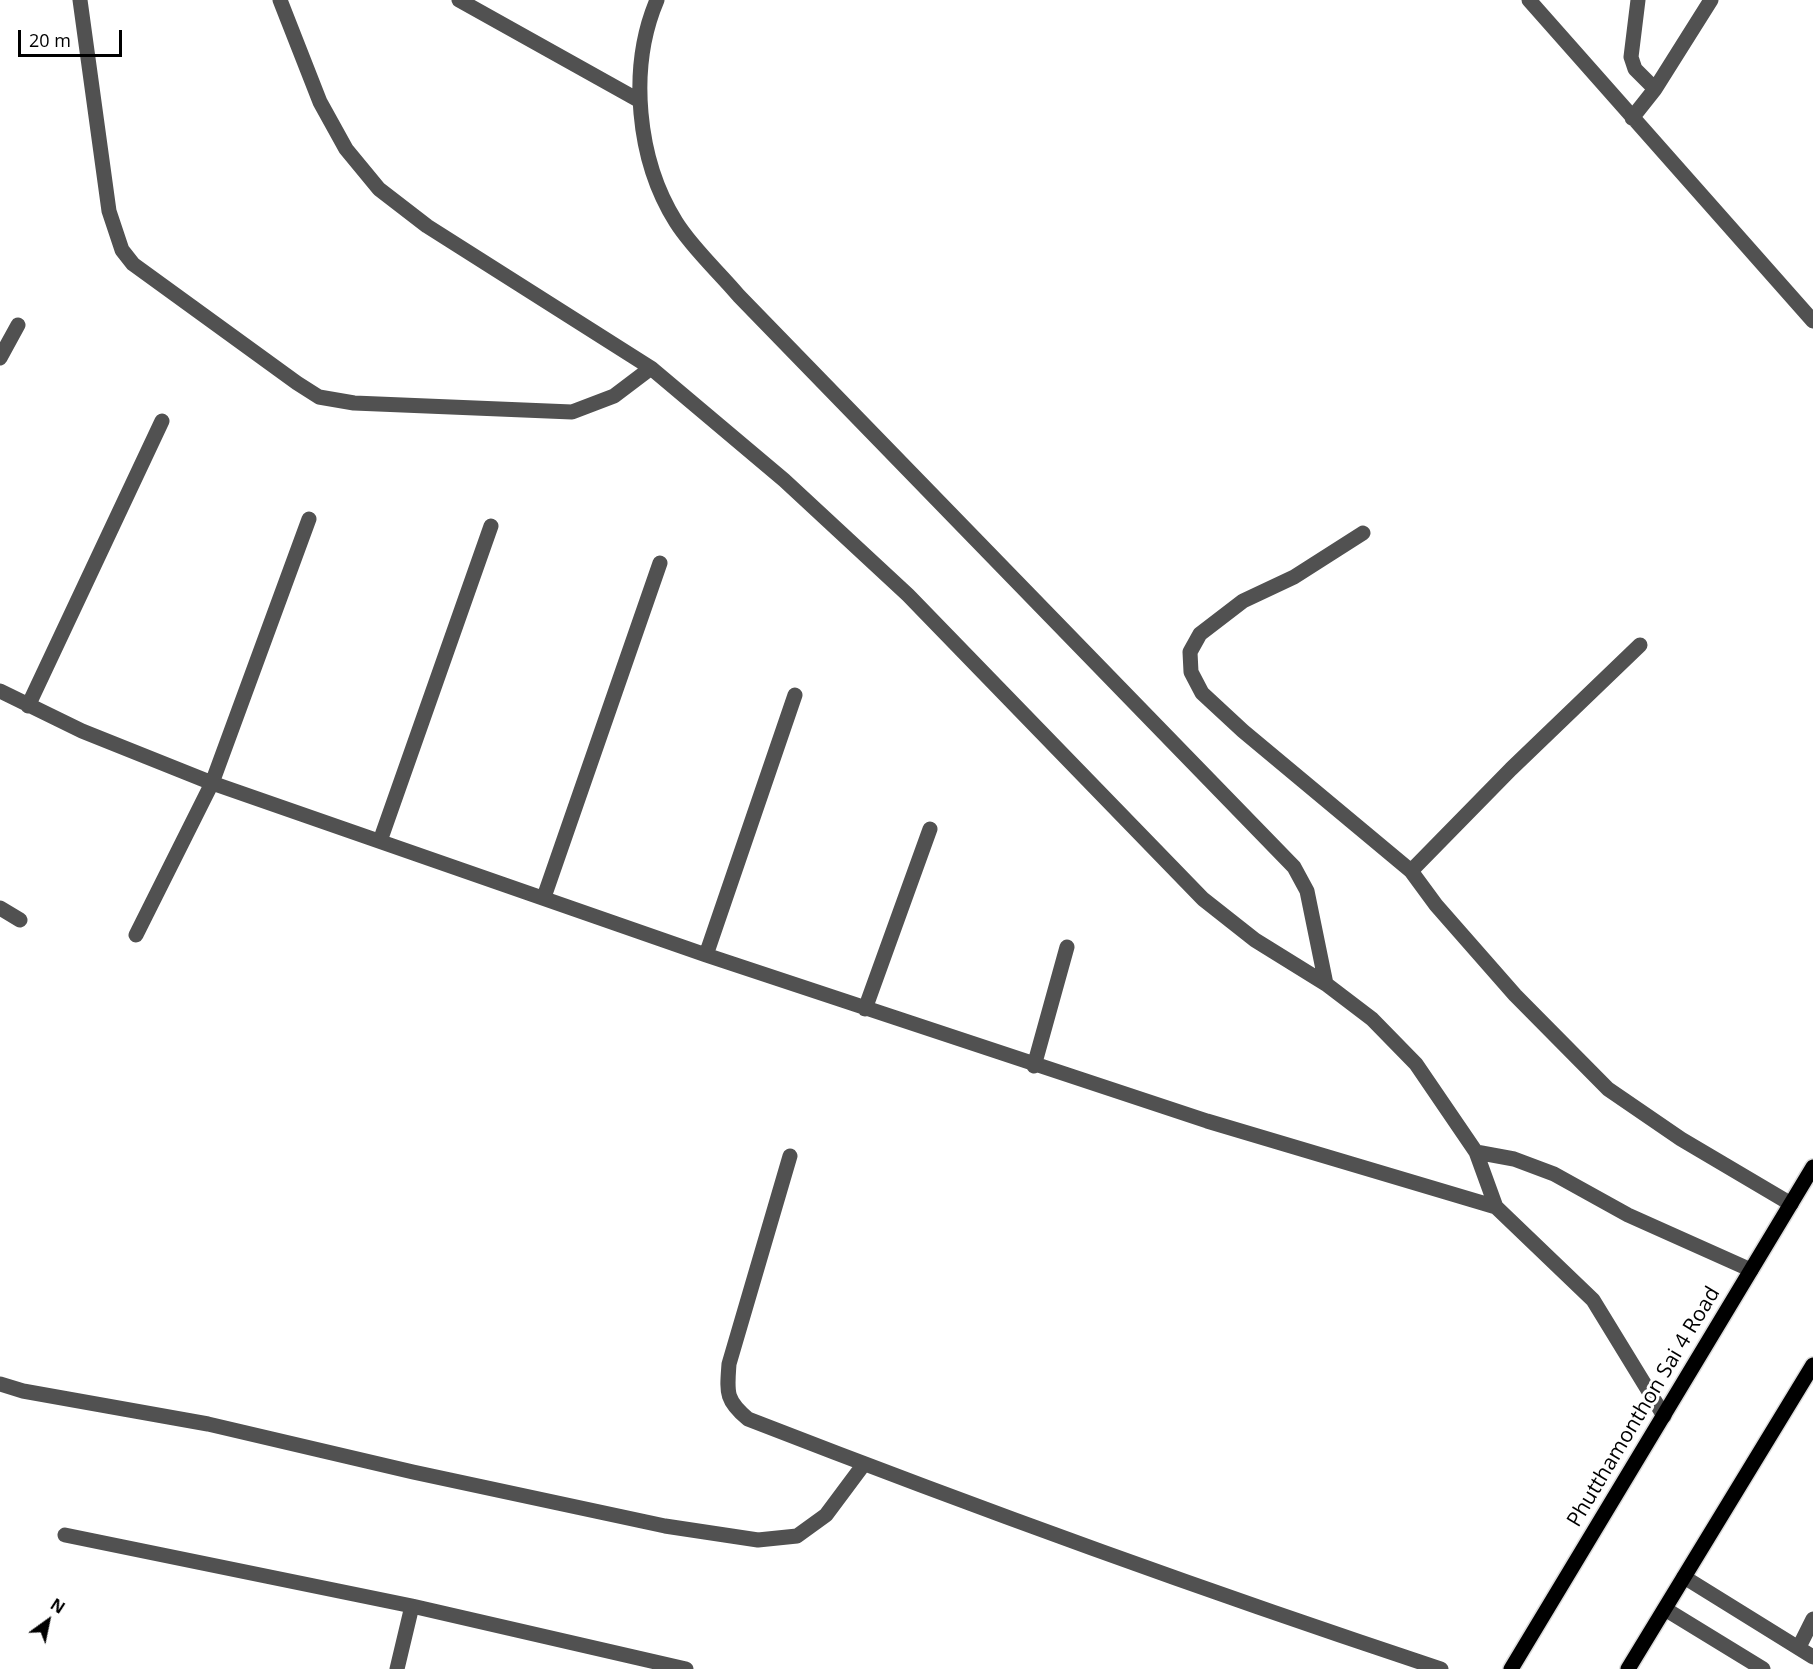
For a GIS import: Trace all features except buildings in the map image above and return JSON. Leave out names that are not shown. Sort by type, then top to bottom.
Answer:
[{"type":"main road","name":"Phutthamonthon Sai 4 Road","points":[[1511,1669],[1813,1167]]},
{"type":"main road","points":[[1628,1669],[1813,1365]]},
{"type":"street","points":[[80,0],[109,211],[122,250],[133,264],[297,383],[319,396],[354,403],[572,412],[614,396],[651,368]]},
{"type":"street","points":[[280,0],[320,102],[346,149],[379,189],[427,226],[651,368],[784,480],[908,595],[1203,899],[1255,940],[1326,984],[1372,1019],[1416,1064],[1476,1152],[1496,1207],[1593,1300],[1664,1416]]},
{"type":"street","points":[[459,0],[640,101]]},
{"type":"street","points":[[657,0],[644,50],[640,101],[643,137],[656,180],[676,223],[739,296],[1294,867],[1307,891],[1326,984]]},
{"type":"street","points":[[1529,0],[1813,321]]},
{"type":"street","points":[[1638,0],[1631,57],[1635,69],[1655,89]]},
{"type":"street","points":[[1632,118],[1655,89],[1711,0]]},
{"type":"street","points":[[0,358],[18,325]]},
{"type":"street","points":[[28,706],[162,421]]},
{"type":"street","points":[[136,935],[212,783],[309,519]]},
{"type":"street","points":[[380,842],[491,526]]},
{"type":"street","points":[[1363,533],[1294,577],[1243,601],[1200,633],[1190,652],[1191,672],[1202,693],[1243,731],[1411,871],[1436,905],[1515,995],[1608,1089],[1681,1139],[1791,1204]]},
{"type":"street","points":[[544,897],[660,562]]},
{"type":"street","points":[[1411,871],[1511,769],[1640,645]]},
{"type":"street","points":[[0,691],[82,731],[212,783],[706,955],[1207,1122],[1496,1207]]},
{"type":"street","points":[[706,955],[795,695]]},
{"type":"street","points":[[866,1009],[930,829]]},
{"type":"street","points":[[0,908],[20,920]]},
{"type":"street","points":[[1034,1066],[1067,947]]},
{"type":"street","points":[[1476,1152],[1514,1159],[1554,1174],[1628,1215],[1751,1270]]},
{"type":"street","points":[[790,1156],[729,1364],[727,1392],[734,1407],[748,1419],[864,1464],[1276,1614],[1441,1669]]},
{"type":"street","points":[[0,1384],[23,1391],[208,1424],[413,1472],[665,1526],[759,1540],[797,1536],[826,1515],[864,1464]]},
{"type":"street","points":[[65,1535],[412,1606],[686,1669]]},
{"type":"street","points":[[1684,1577],[1813,1657]]},
{"type":"street","points":[[397,1669],[412,1606]]},
{"type":"street","points":[[1665,1609],[1763,1669]]},
{"type":"street","points":[[1799,1647],[1813,1619]]}]
